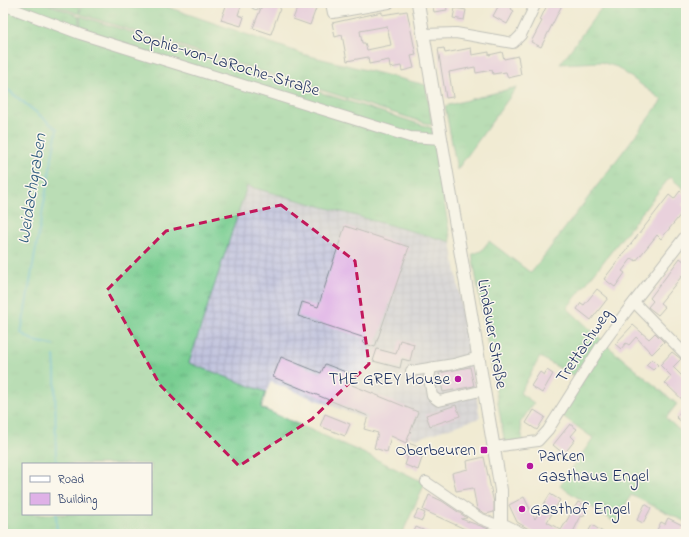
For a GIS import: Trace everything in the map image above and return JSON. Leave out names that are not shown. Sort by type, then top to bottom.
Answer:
[{"type":"main road","name":"Lindauer Straße","points":[[418,3],[501,490],[500,530]]},
{"type":"street","points":[[331,3],[333,13],[389,3]]},
{"type":"street","points":[[424,34],[456,33],[513,43],[522,35],[536,3]]},
{"type":"street","name":"Sophie-von-LaRoche-Straße","points":[[3,5],[80,34],[410,137],[442,139]]},
{"type":"street","name":"Trettachweg","points":[[494,447],[538,441],[548,430],[601,346],[634,302],[682,247],[686,235]]},
{"type":"street","points":[[634,302],[686,355]]},
{"type":"street","points":[[411,371],[454,364],[479,356]]},
{"type":"street","points":[[431,368],[429,378],[432,396],[439,401],[484,390]]},
{"type":"street","points":[[426,482],[500,530],[517,529],[524,534]]},
{"type":"highlighted area","points":[[281,205],[355,261],[369,364],[312,419],[239,466],[160,385],[107,290],[166,231]]},
{"type":"shaded area","points":[[247,186],[451,242],[480,418],[416,439],[271,382],[266,392],[189,363]]},
{"type":"green space","points":[[8,3],[45,3],[79,16],[79,31]]},
{"type":"green space","points":[[49,3],[80,3],[79,14]]},
{"type":"green space","points":[[82,3],[156,3],[306,55],[426,85],[432,125],[80,14]]},
{"type":"green space","points":[[605,3],[686,3],[686,191],[670,177],[567,308],[602,340],[577,378],[540,357],[520,393],[534,403],[520,423],[523,441],[505,444],[472,254],[481,251],[489,241],[531,273],[662,100],[617,67],[601,62],[560,64]]},
{"type":"green space","points":[[3,8],[434,143],[451,242],[247,186],[189,363],[266,392],[261,408],[361,452],[425,483],[402,534],[3,534]]},
{"type":"green space","points":[[80,16],[432,128],[434,137],[410,135],[81,31]]},
{"type":"green space","points":[[517,87],[457,170],[445,106]]},
{"type":"green space","points":[[605,344],[677,404],[666,418],[686,436],[686,522],[631,495],[616,523],[560,486],[593,438],[561,415]]},
{"type":"building","points":[[227,3],[242,3],[238,15],[244,17],[241,26],[221,20]]},
{"type":"building","points":[[263,3],[282,3],[271,34],[253,28]]},
{"type":"building","points":[[299,3],[318,3],[310,25],[293,19]]},
{"type":"building","points":[[432,3],[446,3],[447,10],[434,12]]},
{"type":"building","points":[[500,3],[514,3],[511,9],[514,11],[507,24],[493,16]]},
{"type":"building","points":[[548,3],[563,3],[541,47],[531,42],[542,21],[540,20]]},
{"type":"building","points":[[455,8],[466,10],[464,20],[453,18]]},
{"type":"building","points":[[407,11],[416,55],[411,56],[414,68],[402,71],[401,66],[390,68],[389,60],[369,64],[368,57],[347,61],[342,35],[335,37],[332,23],[382,12],[382,15]],"holes":[[[387,26],[391,45],[367,50],[365,43],[362,43],[360,31]]]},
{"type":"building","points":[[444,48],[445,53],[471,48],[472,55],[489,52],[489,55],[502,52],[504,59],[518,56],[521,75],[508,78],[506,72],[493,74],[492,70],[476,73],[475,67],[449,72],[453,97],[446,98],[438,49]]},
{"type":"building","points":[[680,191],[686,196],[686,200],[682,205],[686,208],[661,239],[657,235],[636,261],[632,258],[622,271],[625,273],[615,287],[604,279],[669,195],[674,199]]},
{"type":"building","points":[[345,226],[409,247],[375,347],[363,343],[365,338],[298,316],[302,302],[318,307]]},
{"type":"building","points":[[680,258],[686,263],[686,271],[660,303],[665,307],[658,315],[648,307],[653,301],[650,298]]},
{"type":"building","points":[[597,289],[608,298],[591,320],[577,309],[581,303],[584,305]]},
{"type":"building","points":[[633,325],[649,339],[655,333],[664,342],[652,354],[636,337],[629,345],[626,343],[621,349],[615,344]]},
{"type":"building","points":[[400,340],[414,344],[410,361],[402,359],[400,368],[373,361],[377,349],[396,354]]},
{"type":"building","points":[[672,352],[681,359],[673,367],[686,380],[686,403],[665,383],[671,376],[660,365]]},
{"type":"building","points":[[281,357],[321,373],[325,364],[356,376],[352,385],[418,412],[406,443],[391,436],[387,452],[374,448],[378,433],[364,429],[368,416],[273,377]]},
{"type":"building","points":[[652,359],[658,365],[653,370],[646,365]]},
{"type":"building","points":[[470,367],[474,386],[443,392],[439,373]]},
{"type":"building","points":[[547,370],[553,374],[542,393],[531,386],[540,372],[544,375]]},
{"type":"building","points":[[456,405],[460,416],[430,426],[426,415]]},
{"type":"building","points":[[686,406],[686,426],[676,417]]},
{"type":"building","points":[[534,410],[545,417],[537,430],[526,423]]},
{"type":"building","points":[[325,414],[350,424],[345,436],[320,426]]},
{"type":"building","points":[[570,424],[577,429],[571,436],[575,440],[564,454],[553,445]]},
{"type":"building","points":[[408,443],[425,449],[418,470],[405,465],[408,456],[403,455]]},
{"type":"building","points":[[484,457],[494,503],[494,512],[486,514],[477,509],[473,488],[456,491],[452,473],[468,469],[467,461]]},
{"type":"building","points":[[550,494],[560,500],[547,522],[561,530],[578,502],[585,505],[584,508],[587,510],[583,517],[581,516],[572,534],[537,534],[517,522],[509,505],[524,497],[535,519]]},
{"type":"building","points":[[429,495],[442,501],[467,518],[461,519],[489,529],[487,534],[476,534],[423,510]]},
{"type":"building","points":[[645,504],[651,508],[643,523],[637,520]]},
{"type":"building","points":[[418,510],[425,513],[422,521],[414,518]]},
{"type":"building","points":[[668,518],[684,526],[680,534],[655,534],[661,522],[665,524]]},
{"type":"building","points":[[592,525],[606,534],[587,534]]},
{"type":"building","points":[[416,527],[432,534],[413,534]]},
{"type":"waterway","name":"Weidachgraben","points":[[3,86],[57,129],[21,333],[34,341],[53,345]]},
{"type":"waterway","points":[[54,356],[56,463]]},
{"type":"waterway","points":[[56,515],[57,534]]},
{"type":"place","name":"THE GREY House","points":[[458,379]]},
{"type":"place","name":"Oberbeuren","points":[[484,450]]},
{"type":"place","name":"Parken Gasthaus Engel","points":[[530,466]]},
{"type":"place","name":"Gasthof Engel","points":[[522,509]]}]
